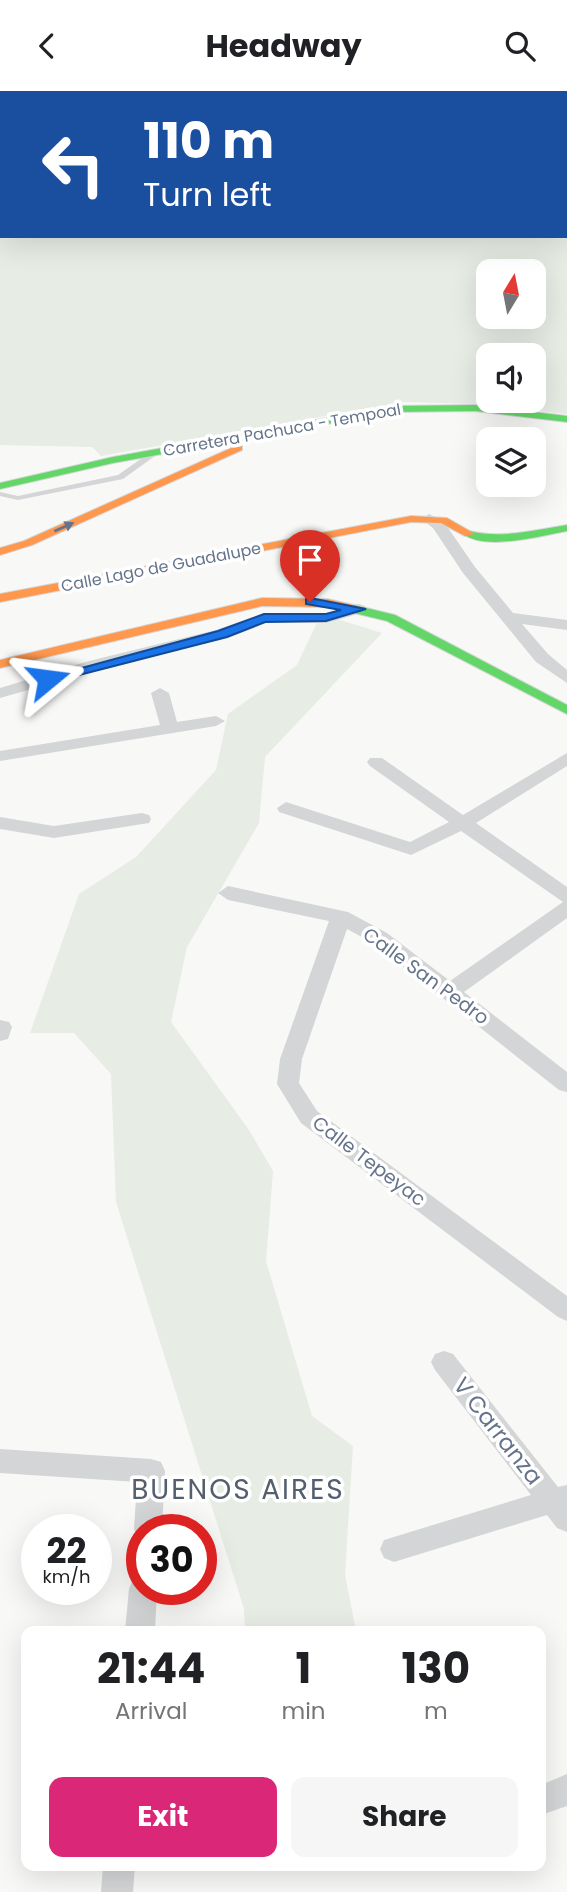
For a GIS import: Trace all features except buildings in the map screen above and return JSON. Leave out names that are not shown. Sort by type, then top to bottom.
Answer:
[{"type":"main road","name":"Carretera Pachuca - Tempoal","points":[[2,486],[156,452],[393,409],[434,406],[567,419]]},
{"type":"main road","points":[[0,552],[28,543],[284,429]]},
{"type":"main road","name":"Calle Lago de Guadalupe","points":[[0,599],[411,519],[429,519]]},
{"type":"main road","points":[[429,519],[450,522],[476,538],[567,528]]},
{"type":"main road","points":[[0,664],[262,602],[327,603],[391,618],[434,638],[567,710]]},
{"type":"street","points":[[429,519],[439,525],[469,570],[541,658],[567,678]]},
{"type":"street","points":[[0,693],[95,665],[222,634],[264,618],[326,618],[359,609]]},
{"type":"street","points":[[510,617],[567,625]]},
{"type":"street","points":[[160,693],[170,729]]},
{"type":"street","points":[[0,756],[216,721]]},
{"type":"street","points":[[286,808],[411,849],[463,823],[567,758]]},
{"type":"street","points":[[376,762],[567,897]]},
{"type":"street","points":[[0,824],[54,832],[142,818]]},
{"type":"street","name":"Calle San Pedro","points":[[228,893],[341,917],[380,938],[567,1084]]},
{"type":"street","points":[[451,991],[567,908]]},
{"type":"street","name":"Calle Tepeyac","points":[[341,917],[291,1059],[288,1084],[309,1117],[567,1310]]},
{"type":"street","name":"V Carranza","points":[[444,1362],[562,1505]]},
{"type":"street","points":[[0,1461],[151,1471],[149,1514]]},
{"type":"street","points":[[394,1549],[562,1505]]},
{"type":"street","points":[[140,1626],[142,1605]]},
{"type":"street","points":[[546,1798],[567,1790]]},
{"type":"street","points":[[117,1892],[119,1871]]},
{"type":"shaded area","points":[[0,238],[567,238],[567,414],[546,412],[546,343],[476,343],[476,404],[404,402],[101,456],[92,447],[0,445]]},
{"type":"shaded area","points":[[321,614],[382,633],[265,757],[259,823],[187,947],[171,1022],[249,1130],[273,1171],[266,1261],[312,1416],[353,1446],[345,1575],[355,1626],[245,1626],[244,1609],[217,1523],[217,1514],[214,1514],[116,1202],[111,1074],[74,1033],[30,1033],[79,894],[136,857],[216,770],[228,714],[297,665]]},
{"type":"traffic: fast","points":[[0,486],[113,460],[393,409],[475,408],[567,419]]},
{"type":"traffic: fast","points":[[469,534],[502,538],[567,528]]},
{"type":"traffic: fast","points":[[354,609],[391,618],[567,710]]},
{"type":"traffic: slow","points":[[0,552],[28,543],[238,448]]},
{"type":"traffic: slow","points":[[0,598],[411,519],[443,520],[469,534]]},
{"type":"traffic: slow","points":[[0,664],[262,602],[327,603],[354,609]]},
{"type":"district","name":"BUENOS AIRES","points":[[238,1489]]},
{"type":"route","points":[[48,679],[222,634],[264,618],[326,618],[359,609],[310,602]]}]
